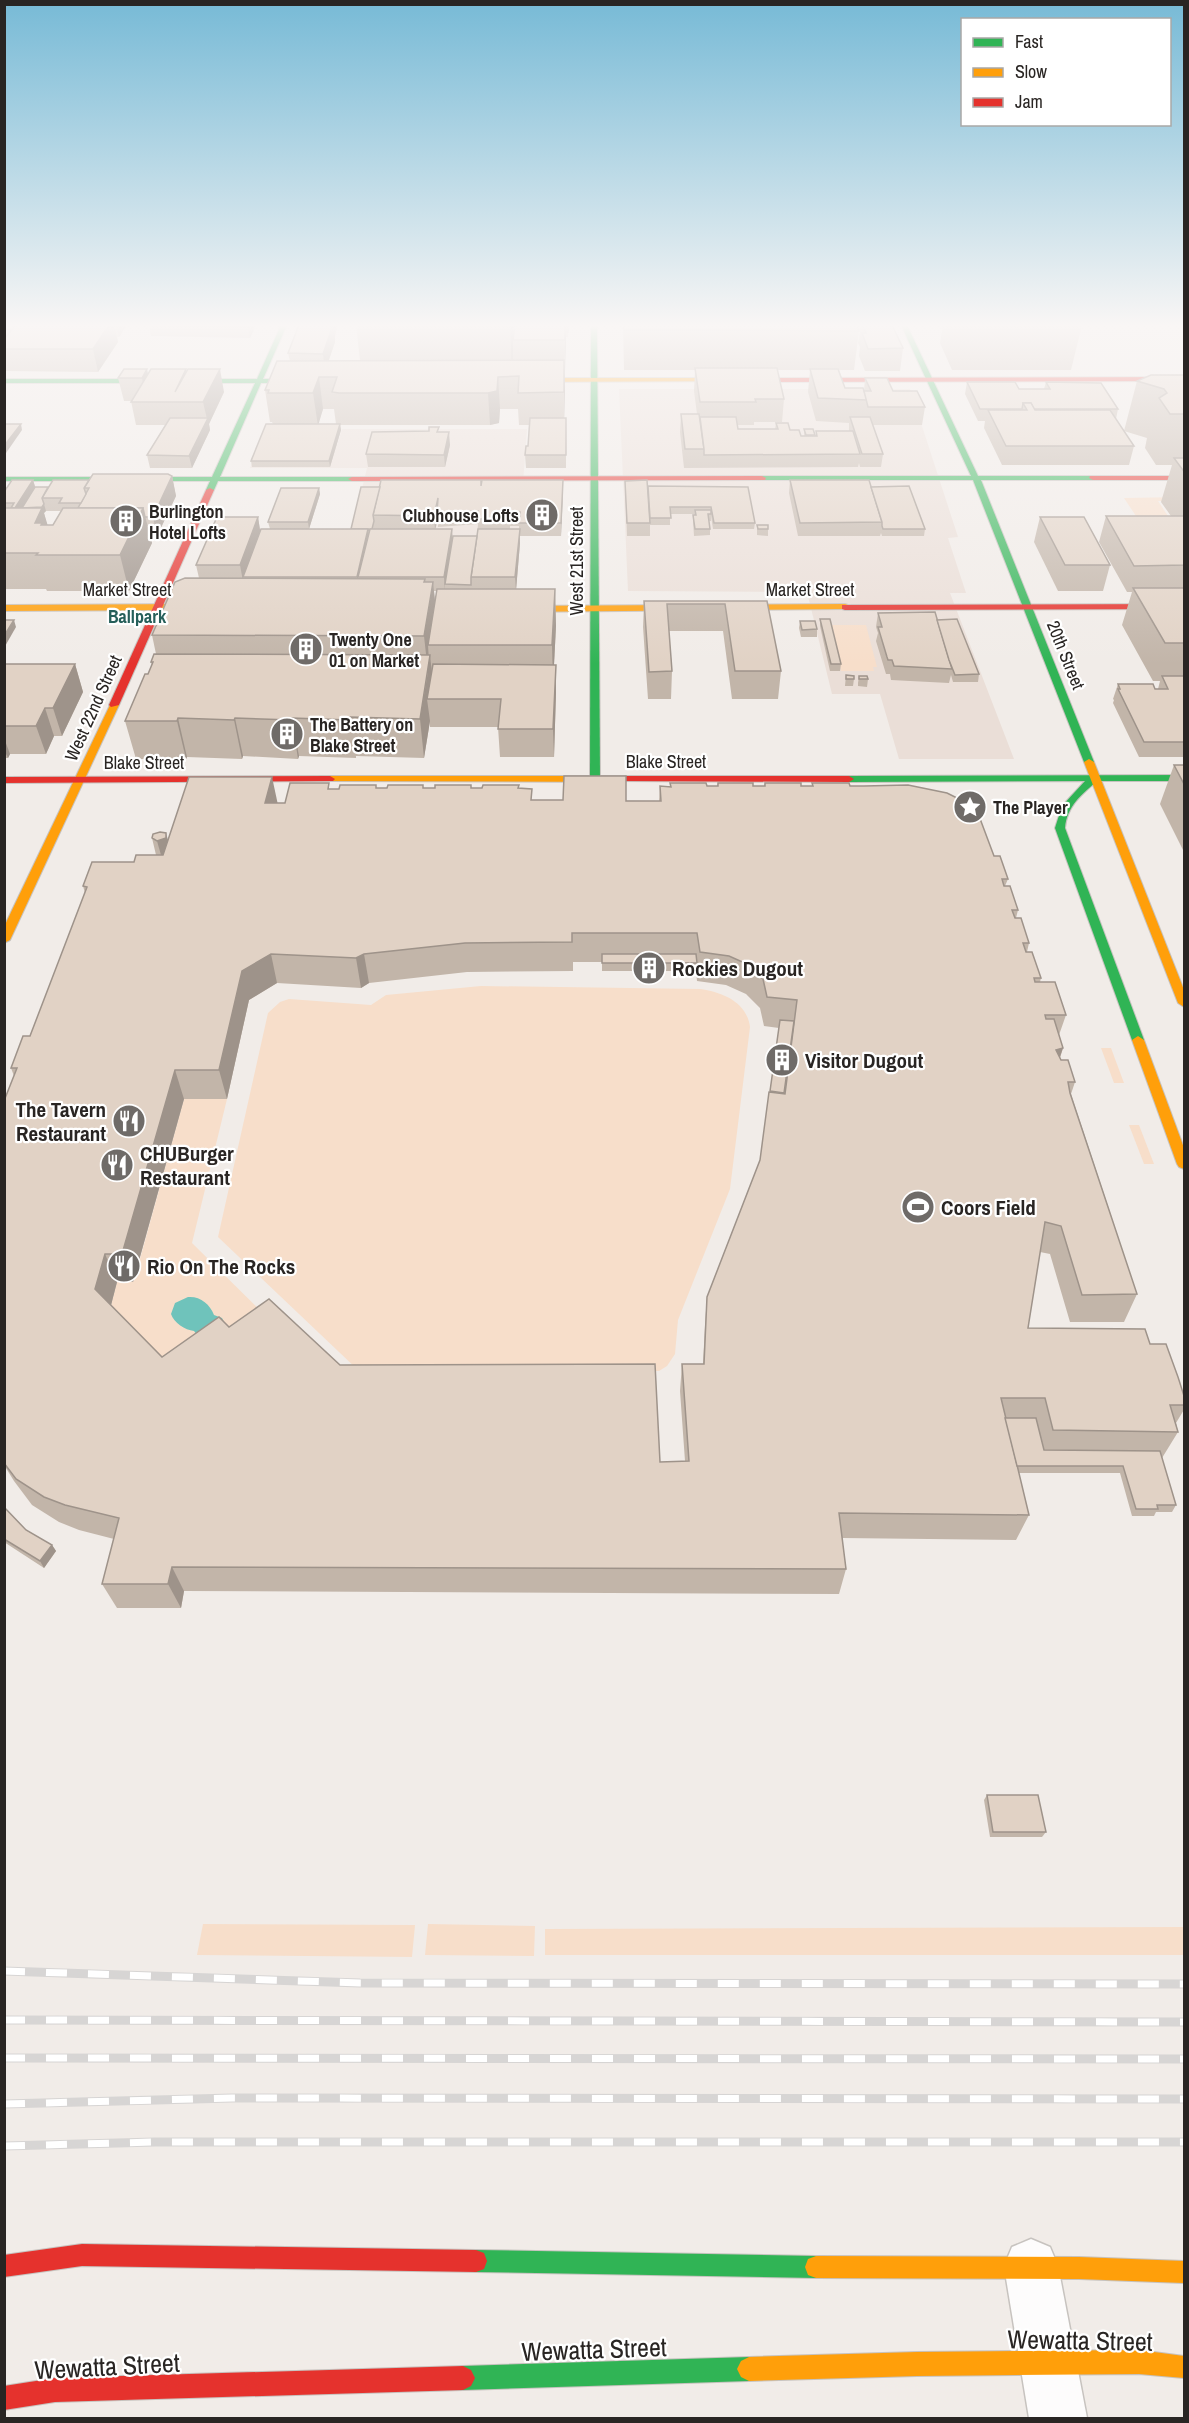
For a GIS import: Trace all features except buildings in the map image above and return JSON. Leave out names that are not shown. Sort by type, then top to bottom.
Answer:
[{"type":"main road","name":"West 22nd Street","points":[[4,940],[80,780],[234,438]]},
{"type":"main road","name":"West 21st Street","points":[[594,438],[595,779]]},
{"type":"main road","name":"20th Street","points":[[957,438],[976,478],[1185,1003]]},
{"type":"main road","points":[[4,479],[1185,478]]},
{"type":"main road","name":"Market Street","points":[[4,608],[202,607]]},
{"type":"main road","name":"Market Street","points":[[498,609],[1185,607]]},
{"type":"main road","points":[[1095,778],[1069,802],[1059,820],[1060,828],[1185,1164]]},
{"type":"main road","name":"Blake Street","points":[[4,780],[1185,778]]},
{"type":"main road","points":[[4,2266],[82,2255],[904,2268],[1031,2266],[1185,2272]]},
{"type":"main road","name":"Wewatta Street","points":[[4,2398],[67,2389],[917,2364],[1139,2362],[1185,2367]]},
{"type":"street","points":[[1031,2266],[1058,2418]]},
{"type":"shaded area","points":[[339,438],[526,438],[519,538],[350,538],[367,468],[250,468],[260,444],[337,445]]},
{"type":"shaded area","points":[[621,438],[926,438],[958,537],[948,538],[966,593],[950,593],[1014,759],[899,759],[880,694],[832,694],[807,592],[628,591]]},
{"type":"shaded area","points":[[1184,497],[1184,501],[1158,501],[1174,525],[1142,525],[1124,498]]},
{"type":"shaded area","points":[[831,625],[866,625],[877,667],[873,667],[874,671],[841,671]]},
{"type":"shaded area","points":[[481,986],[700,989],[732,1000],[739,1005],[748,1018],[750,1027],[730,1189],[678,1320],[675,1354],[667,1366],[659,1371],[359,1371],[218,1237],[268,1013],[280,1002],[289,999],[371,1005],[386,995]]},
{"type":"shaded area","points":[[1101,1048],[1111,1048],[1124,1083],[1114,1083]]},
{"type":"shaded area","points":[[184,1099],[227,1099],[192,1243],[277,1327],[173,1384],[108,1317],[117,1282],[134,1281]]},
{"type":"shaded area","points":[[1129,1125],[1139,1125],[1154,1164],[1144,1164]]},
{"type":"shaded area","points":[[203,1924],[415,1925],[412,1957],[197,1955]]},
{"type":"shaded area","points":[[428,1924],[535,1926],[534,1956],[425,1955]]},
{"type":"shaded area","points":[[1184,1927],[1184,1955],[545,1955],[545,1929]]},
{"type":"water","points":[[188,1297],[204,1302],[214,1315],[222,1318],[225,1324],[198,1336],[194,1331],[180,1326],[171,1314],[175,1303]]},
{"type":"railway","points":[[4,1971],[360,1983],[1184,1984]]},
{"type":"railway","points":[[4,2020],[1184,2022]]},
{"type":"railway","points":[[4,2058],[1184,2059]]},
{"type":"railway","points":[[4,2104],[232,2098],[1184,2099]]},
{"type":"railway","points":[[4,2146],[155,2142],[1184,2142]]},
{"type":"traffic: fast","points":[[210,490],[233,438]]},
{"type":"traffic: fast","points":[[594,438],[595,779]]},
{"type":"traffic: fast","points":[[957,438],[982,491],[1089,762]]},
{"type":"traffic: fast","points":[[762,478],[1093,478]]},
{"type":"traffic: fast","points":[[4,479],[352,479]]},
{"type":"traffic: fast","points":[[1095,778],[1067,806],[1063,812],[1060,828],[1138,1040]]},
{"type":"traffic: fast","points":[[849,779],[1184,778]]},
{"type":"traffic: fast","points":[[476,2261],[816,2267]]},
{"type":"traffic: fast","points":[[463,2378],[749,2369]]},
{"type":"traffic: slow","points":[[4,608],[193,607]]},
{"type":"traffic: slow","points":[[511,609],[845,607]]},
{"type":"traffic: slow","points":[[4,940],[114,705]]},
{"type":"traffic: slow","points":[[1089,762],[1184,1003]]},
{"type":"traffic: slow","points":[[330,779],[623,779]]},
{"type":"traffic: slow","points":[[1138,1040],[1184,1164]]},
{"type":"traffic: slow","points":[[816,2267],[1079,2268],[1184,2272]]},
{"type":"traffic: slow","points":[[749,2369],[917,2364],[1139,2362],[1184,2367]]},
{"type":"traffic: jam","points":[[352,479],[762,478]]},
{"type":"traffic: jam","points":[[1093,478],[1184,478]]},
{"type":"traffic: jam","points":[[114,705],[210,490]]},
{"type":"traffic: jam","points":[[845,607],[1184,607]]},
{"type":"traffic: jam","points":[[4,780],[330,779]]},
{"type":"traffic: jam","points":[[623,779],[849,779]]},
{"type":"traffic: jam","points":[[4,2266],[82,2255],[476,2261]]},
{"type":"traffic: jam","points":[[4,2398],[55,2390],[463,2378]]},
{"type":"place","name":"Clubhouse Lofts","points":[[542,515]]},
{"type":"place","name":"Burlington Hotel Lofts","points":[[126,521]]},
{"type":"place","name":"Twenty One 01 on Market","points":[[306,649]]},
{"type":"place","name":"The Battery on Blake Street","points":[[287,734]]},
{"type":"place","name":"The Player","points":[[970,807]]},
{"type":"place","name":"Rockies Dugout","points":[[649,968]]},
{"type":"place","name":"Visitor Dugout","points":[[782,1060]]},
{"type":"place","name":"The Tavern Restaurant","points":[[129,1121]]},
{"type":"place","name":"CHUBurger Restaurant","points":[[117,1165]]},
{"type":"place","name":"Coors Field","points":[[918,1207]]},
{"type":"place","name":"Rio On The Rocks","points":[[124,1266]]},
{"type":"district","name":"Ballpark","points":[[137,616]]}]
